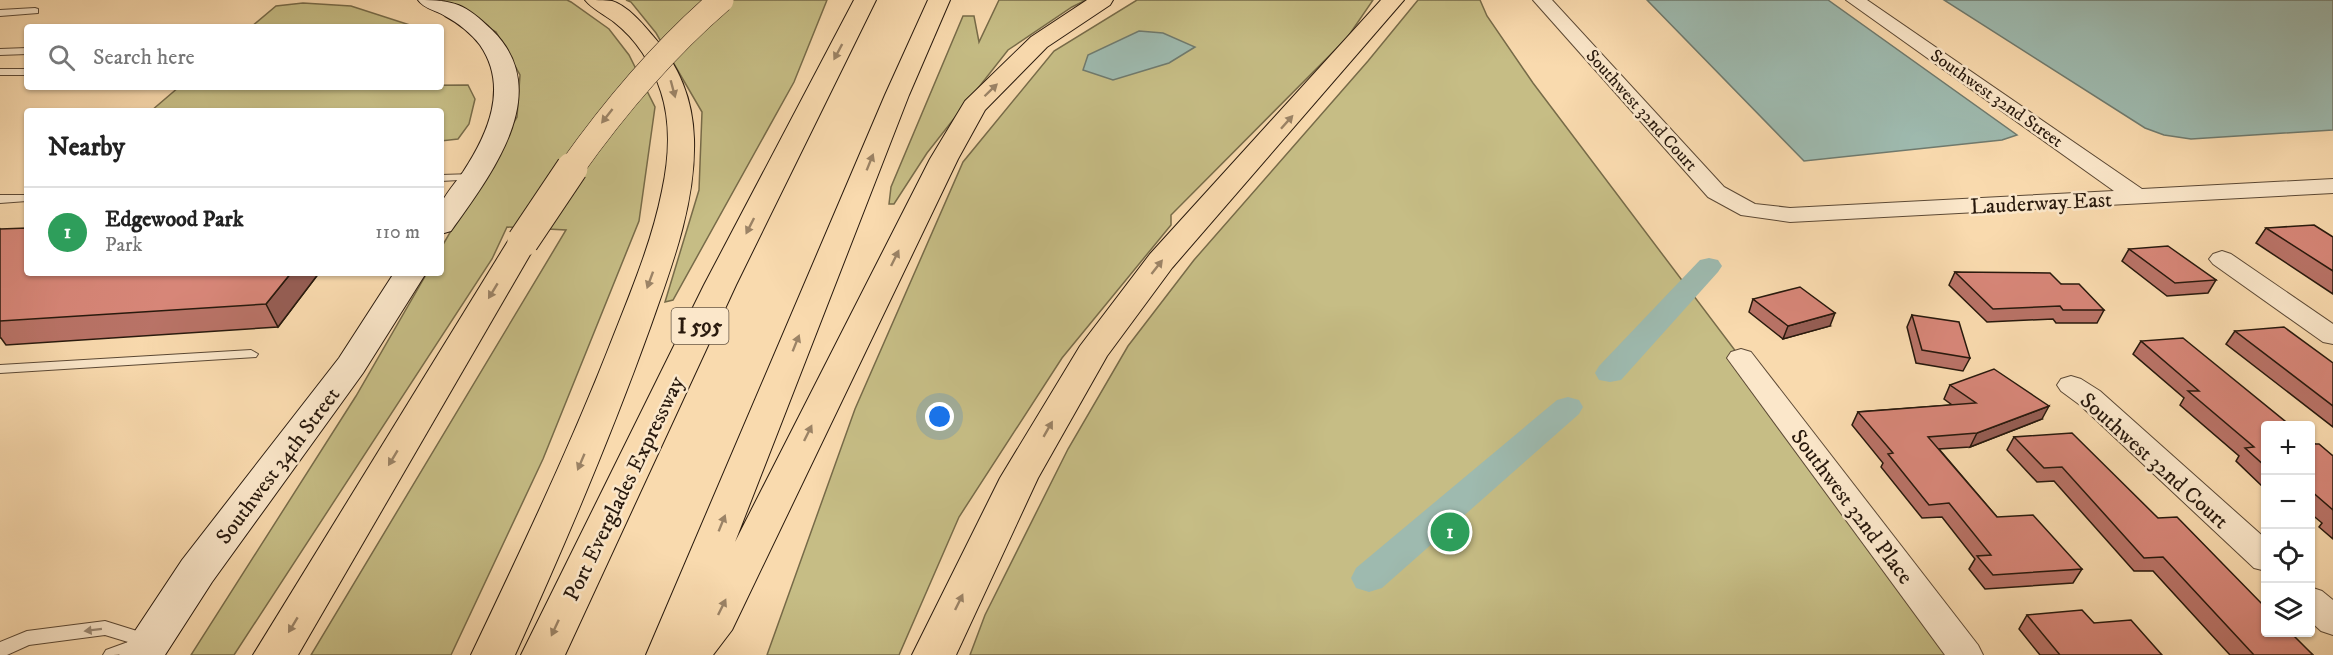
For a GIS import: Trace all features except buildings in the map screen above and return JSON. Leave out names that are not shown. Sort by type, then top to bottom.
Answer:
[{"type":"highway","points":[[493,655],[568,492],[607,398],[657,260],[678,181],[681,136],[679,113],[670,77],[648,43],[619,16],[596,0]]},
{"type":"highway","points":[[275,655],[523,241],[578,157],[633,84],[662,52],[721,0]]},
{"type":"highway","name":"Port Everglades Expressway","points":[[543,655],[720,285],[865,0]]},
{"type":"highway","points":[[668,655],[897,95],[939,0]]},
{"type":"highway","points":[[688,655],[717,618],[944,159],[974,106],[1039,42],[1102,0]]},
{"type":"highway","points":[[934,655],[1019,478],[1092,353],[1161,261],[1315,91],[1393,0]]},
{"type":"street","points":[[429,0],[455,11],[477,27],[498,54],[506,75],[508,96],[494,144],[444,220]]},
{"type":"street","name":"Southwest 32nd Court","points":[[1542,0],[1716,192],[1749,210]]},
{"type":"street","name":"Southwest 32nd Street","points":[[1855,0],[2138,196]]},
{"type":"street","name":"Lauderway East","points":[[1749,210],[1790,215],[2333,186]]},
{"type":"street","points":[[2222,259],[2333,336]]},
{"type":"street","name":"Southwest 34th Street","points":[[145,648],[197,572],[344,374],[408,276]]},
{"type":"street","name":"Southwest 32nd Place","points":[[1741,358],[1965,655]]},
{"type":"street","name":"Southwest 32nd Court","points":[[2071,385],[2090,398],[2261,555]]},
{"type":"street","points":[[2315,605],[2333,621]]},
{"type":"lane","points":[[0,13],[34,11]]},
{"type":"lane","points":[[0,52],[24,51]]},
{"type":"lane","points":[[0,72],[24,72]]},
{"type":"lane","points":[[444,178],[472,177]]},
{"type":"lane","points":[[0,199],[24,198]]},
{"type":"lane","points":[[0,369],[251,354]]},
{"type":"lane","points":[[0,650],[27,638],[105,628],[145,648]]},
{"type":"lane","points":[[112,655],[145,648]]},
{"type":"shaded area","points":[[442,0],[567,0],[571,2],[609,29],[629,55],[655,107],[639,221],[543,459],[451,655],[311,655],[566,230],[507,227],[492,259],[234,655],[191,655],[356,396],[425,276],[444,276],[444,243],[517,117],[520,75],[496,32]]},
{"type":"shaded area","points":[[626,0],[827,0],[794,82],[673,300],[665,302],[699,190],[702,112],[656,33],[631,2]]},
{"type":"shaded area","points":[[999,0],[1086,0],[1008,50],[927,153],[894,204],[889,204],[891,187],[963,16],[974,16],[979,42]]},
{"type":"shaded area","points":[[1137,0],[1373,0],[1347,38],[1171,215],[1171,225],[1062,358],[959,517],[899,655],[767,655],[855,409],[963,162],[1054,51]]},
{"type":"shaded area","points":[[1418,0],[1480,0],[1487,16],[1533,83],[1965,655],[970,655],[985,615],[1068,449],[1128,346],[1194,260],[1368,61]]},
{"type":"shaded area","points":[[1647,0],[1828,0],[2017,135],[2002,140],[1804,161]]},
{"type":"shaded area","points":[[1944,0],[2333,0],[2333,130],[2191,139],[2164,135],[2145,128]]},
{"type":"shaded area","points":[[303,3],[351,6],[407,24],[255,24],[276,6]]},
{"type":"shaded area","points":[[1139,31],[1163,33],[1195,47],[1169,63],[1113,80],[1083,70],[1088,55]]},
{"type":"shaded area","points":[[444,85],[468,85],[475,99],[469,124],[458,139],[444,141],[444,108],[154,108],[176,90],[444,90]]},
{"type":"waterway","points":[[1610,373],[1709,266]]},
{"type":"waterway","points":[[1369,578],[1568,407]]},
{"type":"place","name":"Edgewood Park","points":[[1450,532]]}]
